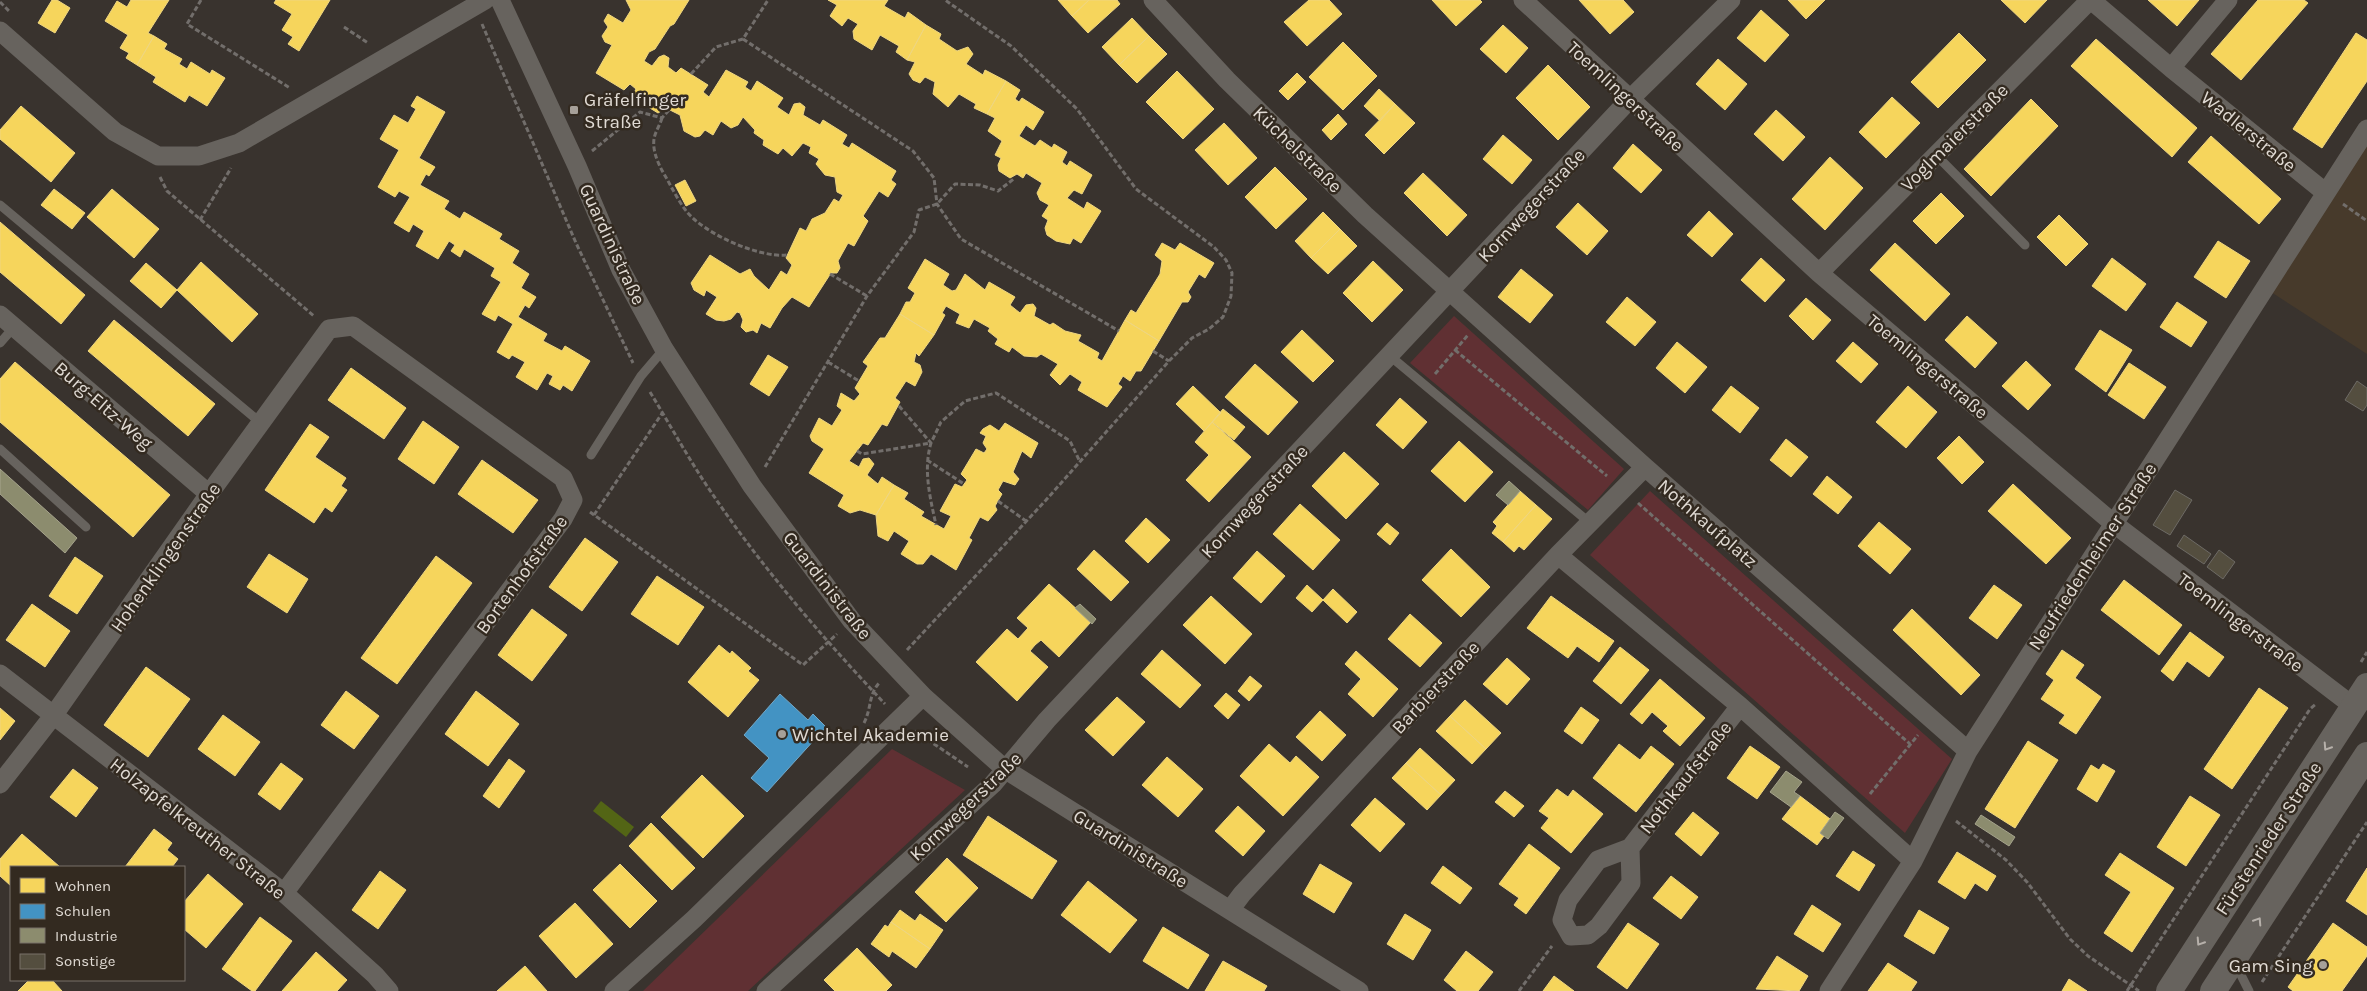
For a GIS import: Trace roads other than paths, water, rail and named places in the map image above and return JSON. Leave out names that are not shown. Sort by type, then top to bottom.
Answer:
[{"type":"main road","name":"Fürstenrieder Straße","points":[[2169,991],[2360,696]]},
{"type":"main road","name":"Fürstenrieder Straße","points":[[2212,991],[2367,755]]},
{"type":"street","points":[[2,37],[115,132],[158,156],[199,156],[239,144],[485,0]]},
{"type":"street","name":"Guardinistraße","points":[[500,0],[576,163],[622,270],[664,349],[752,486],[852,621],[923,696],[1006,770],[1359,991]]},
{"type":"street","name":"Küchelstraße","points":[[1153,0],[1241,94],[1366,215],[1451,290]]},
{"type":"street","name":"Toemlingerstraße","points":[[1523,0],[1629,100],[1819,273],[2113,523],[2332,691],[2360,696]]},
{"type":"street","name":"Kornwegerstraße","points":[[777,988],[1006,770],[1047,720],[1629,100],[1731,0]]},
{"type":"street","name":"Wadlerstraße","points":[[2091,0],[2171,68],[2326,193]]},
{"type":"street","name":"Voglmaierstraße","points":[[1819,273],[2091,0]]},
{"type":"street","points":[[2171,68],[2228,0]]},
{"type":"street","name":"Neufriedenheimer Straße","points":[[1829,991],[1913,861],[1968,751],[2367,129]]},
{"type":"street","name":"Nothkaufplatz","points":[[1451,290],[1645,467],[1968,751]]},
{"type":"street","name":"Burg-Eltz-Weg","points":[[7,321],[209,494]]},
{"type":"street","name":"Bortenhofstraße","points":[[284,893],[562,519],[573,500],[563,478],[353,326],[329,329]]},
{"type":"street","name":"Hohenklingenstraße","points":[[0,784],[53,716],[209,494],[329,329]]},
{"type":"street","name":"Barbierstraße","points":[[1230,910],[1242,894],[1558,555],[1645,467]]},
{"type":"street","points":[[1558,555],[1740,706],[1913,861]]},
{"type":"street","name":"Holzapfelkreuther Straße","points":[[0,674],[284,893],[389,991]]},
{"type":"street","points":[[614,991],[694,919],[923,696]]},
{"type":"street","name":"Nothkaufstraße","points":[[1630,848],[1631,883],[1599,926],[1588,936],[1571,936],[1562,920],[1568,900],[1598,860],[1630,848],[1740,706]]},
{"type":"lane","points":[[1936,155],[2025,245]]},
{"type":"lane","points":[[0,206],[261,423]]},
{"type":"lane","points":[[0,343],[7,321]]},
{"type":"lane","points":[[592,456],[641,376],[664,349]]},
{"type":"lane","points":[[1390,356],[1590,523]]},
{"type":"lane","points":[[0,449],[86,527]]},
{"type":"lane","points":[[2233,960],[2250,991]]},
{"type":"place","name":"Gräfelfinger Straße","points":[[574,110]]},
{"type":"place","name":"Wichtel Akademie","points":[[782,734]]},
{"type":"place","name":"Gam Sing","points":[[2323,965]]}]
